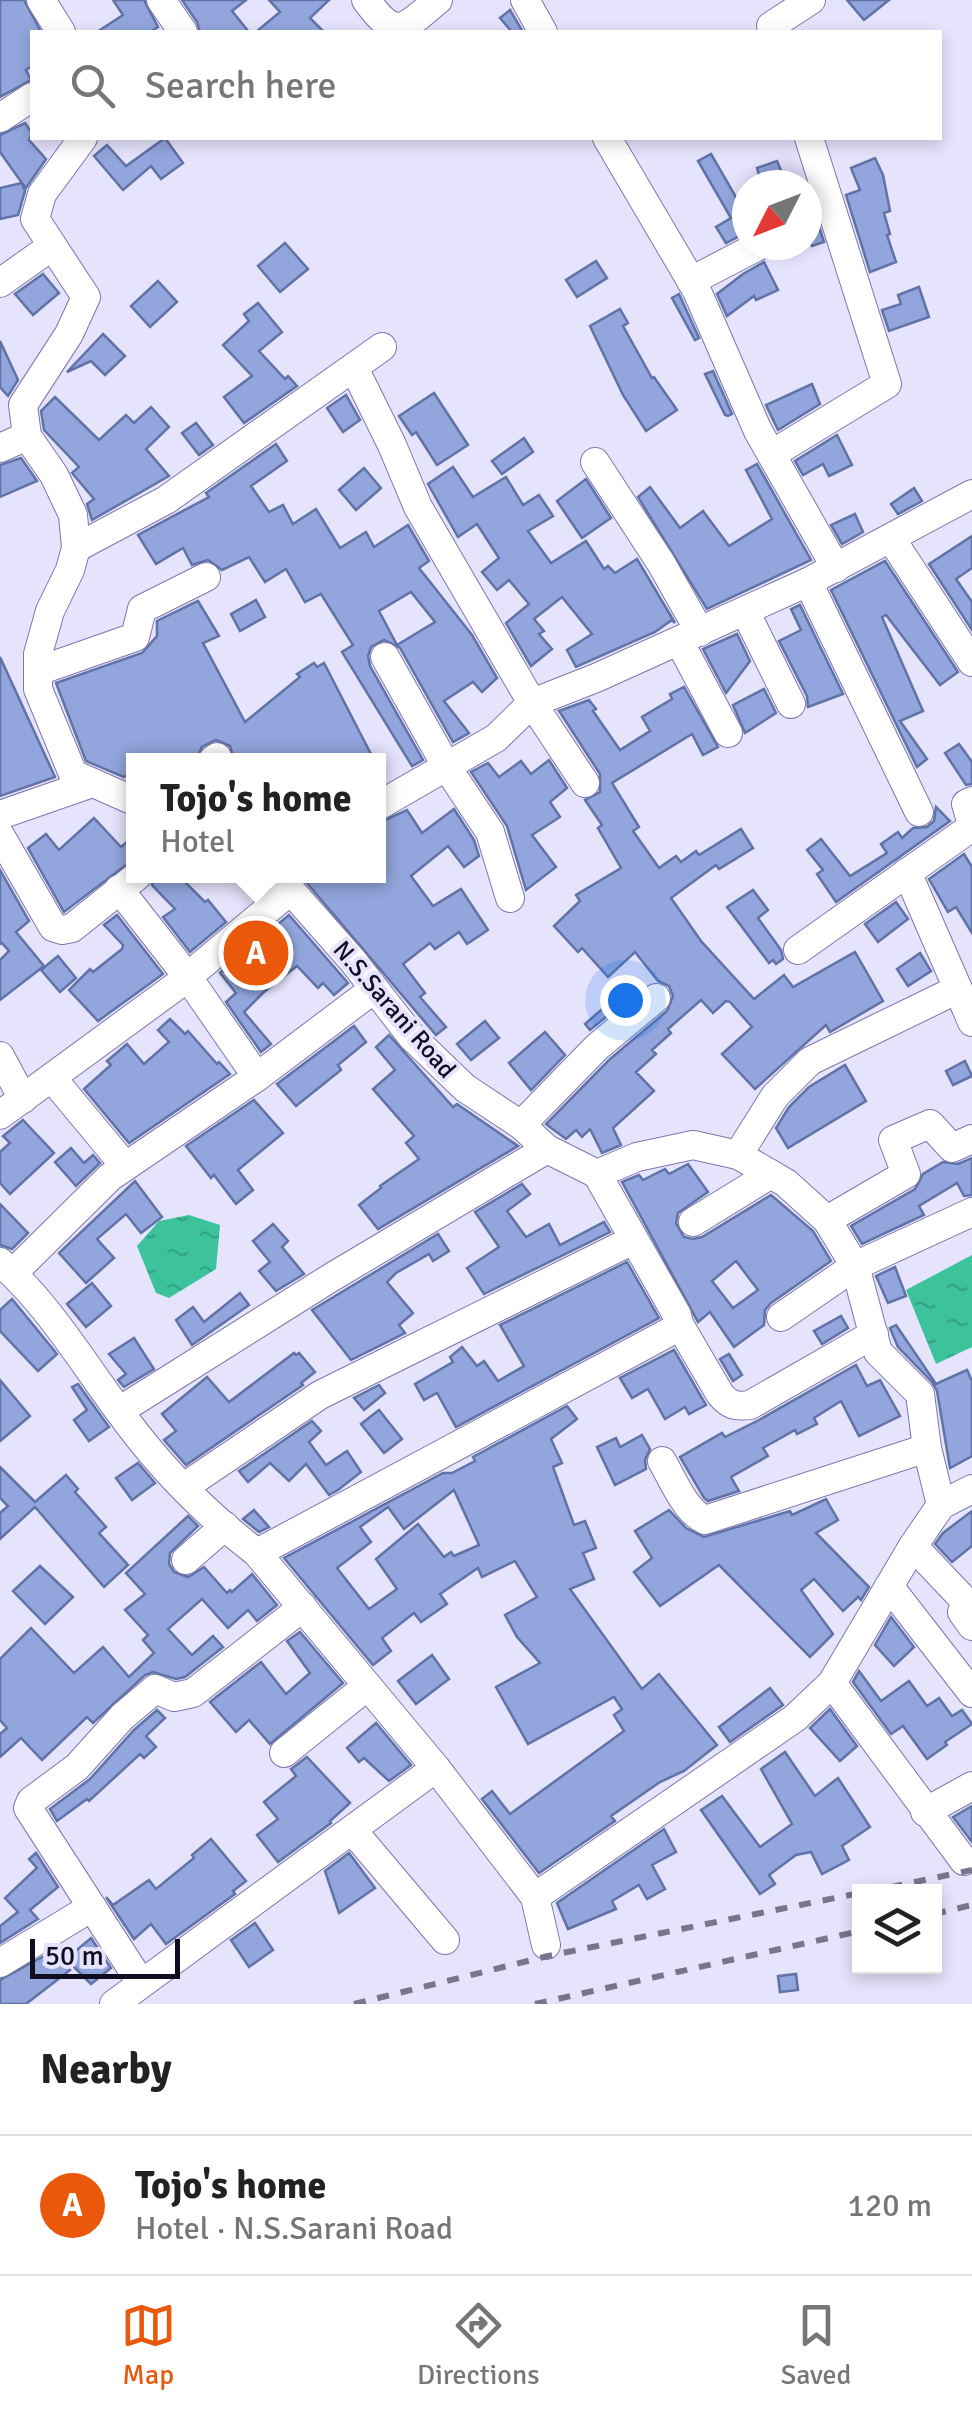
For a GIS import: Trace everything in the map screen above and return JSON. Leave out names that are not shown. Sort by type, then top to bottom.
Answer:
[{"type":"street","points":[[41,0],[60,30]]},
{"type":"street","points":[[161,0],[181,30]]},
{"type":"street","points":[[366,0],[384,24],[396,29],[406,26],[438,0]]},
{"type":"street","points":[[526,0],[542,30]]},
{"type":"street","points":[[767,30],[811,0]]},
{"type":"street","points":[[0,118],[30,98]]},
{"type":"street","points":[[82,140],[42,194],[36,220],[86,298],[69,334],[23,405],[28,436],[54,475],[73,515],[76,548],[42,633],[38,689],[73,774],[126,798]]},
{"type":"street","points":[[608,140],[691,281],[772,454],[836,568]]},
{"type":"street","points":[[772,454],[887,384],[810,140]]},
{"type":"street","points":[[822,214],[833,208]]},
{"type":"street","points":[[0,282],[52,246]]},
{"type":"street","points":[[691,281],[732,260]]},
{"type":"street","points":[[76,548],[166,500],[382,348]]},
{"type":"street","points":[[354,368],[418,507],[584,784]]},
{"type":"street","points":[[0,448],[28,436]]},
{"type":"street","points":[[594,462],[662,563],[728,733]]},
{"type":"street","points":[[386,802],[496,738],[532,703],[690,636],[892,540],[967,509]]},
{"type":"street","points":[[892,540],[972,662]]},
{"type":"street","points":[[38,671],[135,637],[142,609],[206,577]]},
{"type":"street","points":[[808,582],[919,812]]},
{"type":"street","points":[[744,611],[791,704]]},
{"type":"street","points":[[385,656],[448,768],[490,832],[510,898]]},
{"type":"street","points":[[0,815],[92,783]]},
{"type":"street","points":[[798,950],[972,826],[966,804],[972,801]]},
{"type":"street","points":[[0,835],[52,927],[72,928],[127,883]]},
{"type":"street","points":[[908,872],[972,1022]]},
{"type":"street","points":[[129,883],[257,1077]]},
{"type":"street","points":[[0,1116],[187,976],[284,883]]},
{"type":"street","name":"N.S.Sarani Road","points":[[284,883],[412,1037],[465,1088],[521,1125],[546,1149],[597,1174]]},
{"type":"street","points":[[374,989],[257,1077],[125,1166],[6,1267],[60,1327],[118,1410],[184,1487],[258,1553],[436,1768],[536,1897],[546,1945]]},
{"type":"street","points":[[738,1155],[775,1096],[810,1061],[958,989]]},
{"type":"street","points":[[521,1125],[597,1047],[656,998]]},
{"type":"street","points":[[0,1056],[23,1098]]},
{"type":"street","points":[[52,1078],[125,1166]]},
{"type":"street","points":[[827,1220],[906,1174],[893,1140],[930,1124],[952,1148],[972,1139]]},
{"type":"street","points":[[874,1334],[750,1404],[729,1404],[679,1324],[597,1174],[637,1158],[693,1145],[738,1155],[771,1174],[827,1220],[855,1266],[874,1334],[878,1352],[920,1394],[927,1448],[941,1505]]},
{"type":"street","points":[[118,1410],[546,1149]]},
{"type":"street","points":[[692,1222],[771,1174]]},
{"type":"street","points":[[781,1317],[855,1266],[972,1212]]},
{"type":"street","points":[[184,1487],[320,1395],[633,1240]]},
{"type":"street","points":[[258,1553],[598,1373],[679,1324]]},
{"type":"street","points":[[662,1462],[696,1516],[705,1520],[927,1448]]},
{"type":"street","points":[[536,1897],[796,1718],[832,1683],[941,1505],[972,1489]]},
{"type":"street","points":[[186,1560],[224,1526]]},
{"type":"street","points":[[913,1546],[966,1602],[962,1612],[972,1626]]},
{"type":"street","points":[[888,1586],[972,1693]]},
{"type":"street","points":[[141,1983],[28,1808],[77,1767],[122,1717],[154,1689],[174,1696],[193,1692],[303,1607]]},
{"type":"street","points":[[832,1683],[964,1860]]},
{"type":"street","points":[[284,1753],[366,1687]]},
{"type":"street","points":[[114,2004],[436,1768]]},
{"type":"street","points":[[925,1812],[972,1786]]},
{"type":"street","points":[[354,1831],[445,1940]]},
{"type":"street","points":[[0,1963],[92,1907]]},
{"type":"water","points":[[189,1215],[220,1225],[216,1269],[169,1298],[156,1293],[137,1246],[159,1221]]},
{"type":"water","points":[[972,1255],[972,1347],[936,1364],[906,1290]]},
{"type":"building","points":[[0,0],[24,0],[40,30],[30,30],[30,67],[26,70],[30,81],[0,97]]},
{"type":"building","points":[[113,0],[144,0],[158,27],[100,30],[123,15]]},
{"type":"building","points":[[182,0],[246,0],[232,11],[247,30],[199,30]]},
{"type":"building","points":[[269,0],[329,0],[310,18],[322,30],[258,30],[280,12]]},
{"type":"building","points":[[847,0],[889,0],[864,20]]},
{"type":"building","points":[[510,10],[522,30],[510,30],[500,18]]},
{"type":"building","points":[[25,123],[30,130],[29,140],[46,159],[26,188],[0,152],[0,135]]},
{"type":"building","points":[[162,140],[166,140],[183,163],[161,179],[151,166],[123,190],[94,156],[107,145],[126,166]]},
{"type":"building","points":[[711,154],[732,190],[732,240],[726,243],[716,227],[731,218],[698,161]]},
{"type":"building","points":[[875,158],[883,175],[890,211],[884,213],[890,234],[887,235],[896,262],[870,272],[846,195],[860,190],[851,168]]},
{"type":"building","points":[[777,161],[781,170],[758,170]]},
{"type":"building","points":[[22,183],[25,191],[18,215],[0,219],[0,188]]},
{"type":"building","points":[[285,243],[308,269],[280,292],[258,266]]},
{"type":"building","points":[[596,261],[607,278],[577,297],[566,280]]},
{"type":"building","points":[[764,262],[778,290],[756,300],[754,296],[727,316],[717,294]]},
{"type":"building","points":[[43,274],[59,293],[33,315],[15,294]]},
{"type":"building","points":[[158,281],[177,302],[150,327],[131,306]]},
{"type":"building","points":[[919,287],[929,317],[889,331],[882,310],[901,304],[898,295]]},
{"type":"building","points":[[679,294],[699,338],[695,340],[672,298]]},
{"type":"building","points":[[258,303],[282,332],[259,351],[297,386],[244,423],[224,397],[252,376],[223,345],[249,321],[244,314]]},
{"type":"building","points":[[620,309],[628,323],[623,326],[652,378],[677,410],[646,431],[623,395],[590,326]]},
{"type":"building","points":[[103,334],[125,356],[105,375],[91,361],[67,372]]},
{"type":"building","points":[[0,341],[18,380],[8,396],[0,387]]},
{"type":"building","points":[[713,371],[732,414],[728,416],[705,374]]},
{"type":"building","points":[[812,384],[820,404],[778,430],[766,405]]},
{"type":"building","points":[[434,393],[468,445],[437,465],[416,432],[412,435],[399,416]]},
{"type":"building","points":[[346,395],[360,420],[343,432],[327,408]]},
{"type":"building","points":[[55,397],[99,440],[126,415],[134,423],[151,407],[169,427],[146,449],[169,476],[92,520],[87,504],[94,499],[72,473],[79,467],[44,430],[41,411]]},
{"type":"building","points":[[196,423],[213,445],[199,455],[182,433]]},
{"type":"building","points":[[837,435],[852,465],[829,476],[823,464],[803,475],[795,461]]},
{"type":"building","points":[[524,438],[533,452],[502,474],[492,461]]},
{"type":"building","points":[[276,444],[287,461],[251,486],[269,512],[283,505],[293,524],[316,509],[340,548],[366,532],[374,547],[408,525],[429,561],[419,568],[472,635],[497,678],[482,692],[473,682],[444,701],[469,733],[453,742],[400,648],[384,640],[371,647],[370,666],[423,760],[412,766],[342,652],[353,645],[321,594],[305,602],[286,569],[265,582],[249,557],[222,570],[208,560],[192,565],[183,548],[156,564],[138,535],[209,497],[206,493]],"holes":[[[411,592],[435,622],[397,645],[379,611]]]},
{"type":"building","points":[[21,458],[37,481],[0,497],[0,465]]},
{"type":"building","points":[[757,464],[811,560],[707,609],[638,497],[650,487],[680,528],[703,511],[729,546],[772,519],[746,470]]},
{"type":"building","points":[[453,467],[473,497],[506,477],[523,505],[539,495],[553,516],[528,531],[551,563],[586,541],[604,569],[608,566],[615,573],[637,559],[675,623],[672,620],[655,632],[576,667],[567,650],[592,634],[562,597],[534,619],[544,631],[539,634],[552,649],[531,666],[506,623],[529,604],[509,580],[497,590],[482,572],[499,558],[477,524],[458,537],[428,484]]},
{"type":"building","points":[[364,468],[381,488],[356,510],[339,490]]},
{"type":"building","points":[[586,479],[611,518],[582,538],[557,501]]},
{"type":"building","points":[[914,488],[922,501],[898,514],[891,504]]},
{"type":"building","points":[[855,514],[863,532],[842,544],[831,525]]},
{"type":"building","points":[[972,536],[972,568],[956,579],[972,602],[972,630],[929,564]]},
{"type":"building","points":[[885,561],[958,672],[940,685],[886,615],[882,617],[923,711],[900,721],[927,759],[917,767],[831,590]]},
{"type":"building","points":[[256,600],[265,617],[240,631],[231,614]]},
{"type":"building","points":[[198,601],[219,636],[203,643],[245,722],[300,677],[297,674],[314,663],[317,667],[324,663],[370,753],[232,753],[230,746],[216,740],[202,747],[199,753],[126,753],[124,777],[86,761],[56,683],[142,653],[157,636],[157,621]]},
{"type":"building","points":[[800,605],[843,694],[808,707],[807,696],[779,641],[801,630],[791,609]]},
{"type":"building","points":[[737,634],[750,661],[726,693],[703,649]]},
{"type":"building","points":[[0,657],[55,777],[0,796]]},
{"type":"building","points":[[684,687],[718,747],[703,755],[692,734],[612,783],[639,827],[633,831],[659,868],[676,856],[681,862],[696,851],[699,855],[741,829],[753,848],[719,869],[716,865],[671,898],[701,941],[754,999],[784,975],[793,987],[855,952],[883,1001],[830,1032],[826,1025],[755,1089],[722,1054],[752,1027],[730,1002],[726,1001],[713,1013],[701,1000],[668,1029],[671,1033],[652,1050],[656,1054],[636,1072],[654,1091],[613,1128],[621,1145],[602,1153],[590,1129],[582,1137],[576,1130],[566,1139],[546,1124],[609,1060],[667,1011],[673,996],[669,986],[658,981],[635,952],[608,977],[582,948],[578,952],[554,926],[580,901],[576,895],[621,868],[598,828],[602,825],[585,800],[600,792],[600,774],[559,711],[589,700],[620,750],[650,731],[642,717]]},
{"type":"building","points":[[764,689],[776,713],[745,733],[733,705]]},
{"type":"building","points":[[959,744],[972,762],[972,784],[966,785],[945,753]]},
{"type":"building","points":[[549,760],[567,788],[550,802],[560,817],[532,835],[556,867],[526,890],[507,826],[471,772],[488,763],[499,777],[521,761],[531,774]]},
{"type":"building","points":[[936,807],[950,821],[836,902],[817,874],[823,870],[807,850],[821,839],[850,876],[887,853],[881,844],[898,832],[902,838],[913,828],[927,827],[934,821]]},
{"type":"building","points":[[454,809],[474,840],[479,856],[464,867],[448,846],[411,876],[433,906],[461,889],[488,930],[467,944],[459,932],[435,949],[430,943],[403,964],[425,993],[420,997],[446,1027],[436,1035],[307,883],[386,883],[386,819],[407,810],[422,833]]},
{"type":"building","points":[[94,818],[121,847],[126,843],[126,865],[64,912],[28,848],[46,834],[59,850]]},
{"type":"building","points":[[964,854],[972,867],[972,933],[956,907],[948,912],[929,879]]},
{"type":"building","points":[[0,870],[29,921],[16,932],[44,966],[0,1000],[0,960],[9,951],[0,944]]},
{"type":"building","points":[[186,883],[205,902],[208,900],[226,922],[190,952],[163,917],[175,909],[152,885]]},
{"type":"building","points":[[753,890],[768,910],[758,918],[781,950],[783,959],[776,964],[773,960],[769,963],[727,907]]},
{"type":"building","points":[[896,902],[908,919],[878,942],[865,924]]},
{"type":"building","points":[[117,915],[163,974],[98,1021],[69,990],[90,969],[93,972],[122,949],[123,945],[104,925]]},
{"type":"building","points":[[289,915],[348,983],[334,995],[323,983],[318,988],[297,966],[264,992],[244,1012],[271,1044],[261,1052],[226,1002],[236,993],[220,973]]},
{"type":"building","points":[[920,953],[931,971],[908,986],[897,969]]},
{"type":"building","points":[[58,956],[76,978],[60,992],[41,970]]},
{"type":"building","points":[[624,990],[630,997],[590,1030],[585,1024]]},
{"type":"building","points":[[170,1019],[185,1034],[188,1031],[230,1074],[129,1143],[84,1089],[127,1044],[144,1064],[169,1042],[158,1030]]},
{"type":"building","points":[[485,1021],[499,1038],[471,1060],[457,1044]]},
{"type":"building","points":[[354,1026],[366,1042],[338,1065],[341,1070],[296,1106],[277,1084]]},
{"type":"building","points":[[545,1032],[565,1055],[531,1090],[509,1063]]},
{"type":"building","points":[[389,1035],[453,1107],[457,1104],[518,1146],[378,1229],[359,1205],[419,1159],[406,1143],[414,1136],[373,1089],[395,1070],[376,1047]]},
{"type":"building","points":[[965,1061],[972,1076],[953,1085],[946,1071]]},
{"type":"building","points":[[845,1065],[866,1101],[788,1148],[776,1128],[789,1107],[809,1087]]},
{"type":"building","points":[[254,1100],[283,1133],[238,1170],[253,1190],[236,1204],[186,1146]]},
{"type":"building","points":[[23,1120],[54,1153],[10,1194],[0,1183],[0,1152],[10,1143],[3,1136]]},
{"type":"building","points":[[71,1148],[84,1163],[93,1155],[100,1163],[76,1186],[55,1162]]},
{"type":"building","points":[[972,1158],[972,1195],[964,1196],[957,1183],[919,1206],[924,1215],[862,1244],[851,1226],[915,1189],[923,1174],[943,1162],[958,1164]]},
{"type":"building","points":[[688,1164],[708,1192],[678,1213],[676,1223],[684,1237],[702,1237],[771,1195],[813,1231],[831,1261],[771,1303],[765,1310],[764,1325],[734,1347],[710,1312],[698,1322],[622,1182],[639,1175],[643,1180],[665,1169],[669,1174]],"holes":[[[736,1261],[758,1290],[733,1308],[712,1281]]]},
{"type":"building","points":[[135,1181],[162,1217],[141,1233],[126,1214],[97,1239],[114,1258],[86,1283],[59,1253]]},
{"type":"building","points":[[522,1184],[530,1194],[507,1211],[526,1237],[549,1224],[560,1245],[604,1222],[610,1232],[484,1294],[467,1268],[499,1247],[475,1212]]},
{"type":"building","points":[[0,1204],[28,1233],[12,1249],[0,1245]]},
{"type":"building","points":[[273,1224],[288,1241],[282,1247],[304,1274],[276,1291],[259,1271],[270,1262],[253,1241]]},
{"type":"building","points":[[438,1234],[449,1251],[433,1261],[429,1254],[387,1282],[413,1313],[399,1325],[405,1333],[351,1360],[312,1310]]},
{"type":"building","points":[[627,1262],[659,1318],[456,1427],[437,1393],[424,1400],[415,1384],[453,1362],[450,1357],[462,1347],[477,1366],[484,1361],[498,1381],[524,1366],[500,1325]]},
{"type":"building","points":[[895,1267],[906,1296],[888,1303],[876,1276]]},
{"type":"building","points":[[92,1283],[111,1306],[86,1327],[67,1304]]},
{"type":"building","points":[[240,1293],[249,1305],[192,1345],[176,1320],[193,1307],[204,1322]]},
{"type":"building","points":[[12,1299],[57,1354],[38,1371],[0,1331],[0,1310]]},
{"type":"building","points":[[841,1316],[848,1328],[822,1344],[814,1331]]},
{"type":"building","points":[[896,1325],[936,1384],[967,1370],[972,1381],[972,1456],[950,1468],[937,1391],[898,1347],[890,1328]]},
{"type":"building","points":[[134,1338],[154,1369],[124,1387],[118,1380],[126,1374],[109,1354]]},
{"type":"building","points":[[674,1350],[706,1405],[689,1414],[685,1407],[665,1419],[648,1389],[632,1398],[620,1378]]},
{"type":"building","points":[[299,1353],[315,1372],[303,1385],[186,1465],[164,1440],[176,1431],[162,1414],[207,1377],[229,1402]]},
{"type":"building","points":[[729,1354],[742,1375],[733,1381],[720,1359]]},
{"type":"building","points":[[856,1365],[867,1386],[880,1380],[900,1416],[859,1436],[841,1401],[814,1418],[817,1424],[797,1434],[795,1430],[763,1448],[768,1456],[731,1477],[739,1491],[708,1501],[704,1498],[680,1457],[722,1433],[725,1437],[759,1420]]},
{"type":"building","points":[[0,1380],[30,1416],[0,1441]]},
{"type":"building","points":[[78,1384],[109,1427],[89,1441],[74,1420],[87,1410],[72,1387]]},
{"type":"building","points":[[379,1385],[385,1393],[364,1410],[354,1398]]},
{"type":"building","points":[[567,1406],[577,1419],[551,1439],[562,1463],[553,1467],[574,1525],[585,1521],[596,1548],[583,1553],[594,1579],[570,1589],[642,1689],[659,1674],[717,1745],[684,1771],[660,1782],[611,1816],[615,1821],[539,1873],[482,1799],[492,1791],[510,1814],[624,1731],[614,1715],[622,1709],[614,1697],[528,1744],[496,1687],[540,1663],[517,1637],[505,1615],[537,1597],[515,1561],[482,1577],[478,1568],[440,1594],[447,1604],[421,1622],[414,1613],[382,1638],[391,1651],[373,1665],[284,1558],[443,1473],[452,1473],[475,1461],[473,1457]],"holes":[[[454,1490],[479,1545],[444,1557],[418,1524],[376,1559],[397,1589],[369,1609],[337,1568],[371,1542],[360,1527],[388,1507],[404,1529]]]},
{"type":"building","points":[[379,1410],[402,1439],[384,1453],[361,1424]]},
{"type":"building","points":[[312,1421],[321,1431],[309,1442],[326,1465],[347,1451],[361,1472],[338,1490],[329,1495],[306,1464],[289,1481],[270,1463],[248,1482],[239,1471]]},
{"type":"building","points":[[642,1435],[650,1449],[646,1469],[615,1485],[597,1447],[616,1438],[620,1447]]},
{"type":"building","points":[[138,1463],[155,1483],[132,1500],[116,1478]]},
{"type":"building","points":[[0,1467],[35,1502],[66,1475],[78,1489],[75,1492],[106,1527],[99,1533],[128,1565],[104,1587],[35,1507],[0,1539],[0,1513],[8,1506],[0,1498]]},
{"type":"building","points":[[826,1499],[838,1520],[816,1533],[869,1587],[861,1600],[858,1597],[843,1611],[814,1579],[801,1590],[833,1634],[810,1657],[719,1565],[660,1606],[634,1572],[652,1558],[635,1531],[669,1510],[686,1528],[704,1537],[790,1511],[792,1515]]},
{"type":"building","points":[[254,1510],[269,1527],[259,1532],[243,1519]]},
{"type":"building","points":[[972,1511],[972,1546],[952,1562],[935,1544]]},
{"type":"building","points":[[188,1516],[198,1526],[170,1553],[169,1564],[174,1572],[188,1577],[204,1567],[227,1593],[252,1574],[277,1605],[257,1621],[248,1610],[228,1628],[202,1599],[168,1629],[192,1655],[213,1636],[223,1647],[185,1677],[176,1679],[153,1672],[145,1675],[93,1723],[87,1717],[42,1760],[21,1738],[0,1757],[0,1734],[7,1728],[0,1720],[0,1659],[31,1628],[74,1673],[103,1647],[129,1677],[154,1653],[143,1640],[148,1635],[125,1610],[145,1594],[126,1573]]},
{"type":"building","points":[[40,1566],[73,1597],[45,1624],[13,1591]]},
{"type":"building","points":[[891,1617],[914,1647],[894,1666],[875,1645]]},
{"type":"building","points":[[300,1632],[343,1683],[270,1744],[249,1720],[236,1732],[210,1702],[261,1662],[286,1694],[310,1673],[287,1641]]},
{"type":"building","points":[[432,1655],[449,1679],[416,1704],[398,1681]]},
{"type":"building","points":[[859,1671],[881,1701],[909,1681],[927,1706],[939,1698],[952,1716],[962,1710],[972,1724],[927,1759],[903,1726],[891,1734],[853,1682]]},
{"type":"building","points":[[770,1688],[783,1705],[730,1742],[719,1727]]},
{"type":"building","points":[[830,1709],[857,1746],[840,1761],[810,1728]]},
{"type":"building","points":[[157,1710],[165,1718],[146,1736],[156,1747],[144,1758],[140,1754],[89,1801],[57,1821],[50,1809],[90,1779]]},
{"type":"building","points":[[376,1723],[411,1765],[389,1781],[364,1758],[359,1762],[347,1748]]},
{"type":"building","points":[[785,1752],[815,1796],[838,1778],[870,1827],[842,1846],[849,1860],[822,1874],[811,1852],[796,1855],[769,1875],[775,1884],[760,1894],[701,1810],[722,1796],[760,1847],[792,1824],[761,1769]]},
{"type":"building","points":[[307,1757],[350,1803],[331,1823],[278,1862],[257,1835],[278,1819],[264,1802],[296,1776],[291,1769]]},
{"type":"building","points":[[972,1806],[972,1842],[953,1817]]},
{"type":"building","points":[[664,1829],[676,1852],[652,1865],[665,1889],[647,1899],[639,1885],[612,1901],[616,1909],[568,1929],[557,1903]]},
{"type":"building","points":[[211,1839],[246,1881],[233,1891],[235,1894],[166,1944],[151,1924],[134,1939],[106,1897],[113,1905],[149,1880],[156,1889]]},
{"type":"building","points":[[36,1853],[58,1887],[30,1910],[38,1919],[0,1943],[0,1926],[18,1912],[5,1898],[37,1868],[29,1859]]},
{"type":"building","points":[[349,1853],[375,1888],[339,1913],[325,1871]]},
{"type":"building","points":[[255,1923],[273,1950],[249,1967],[231,1940]]},
{"type":"building","points":[[91,1938],[111,1968],[91,1984],[66,1959]]},
{"type":"building","points":[[55,1950],[70,1970],[26,2004],[0,2004],[0,1980]]},
{"type":"building","points":[[796,1974],[798,1990],[780,1992],[778,1976]]},
{"type":"railway","points":[[905,1884],[972,1870]]},
{"type":"railway","points":[[354,2004],[548,1956],[852,1895]]},
{"type":"railway","points":[[942,1912],[972,1905]]},
{"type":"railway","points":[[535,2004],[852,1933]]},
{"type":"place","name":"Tojo's home","points":[[256,953]]}]
